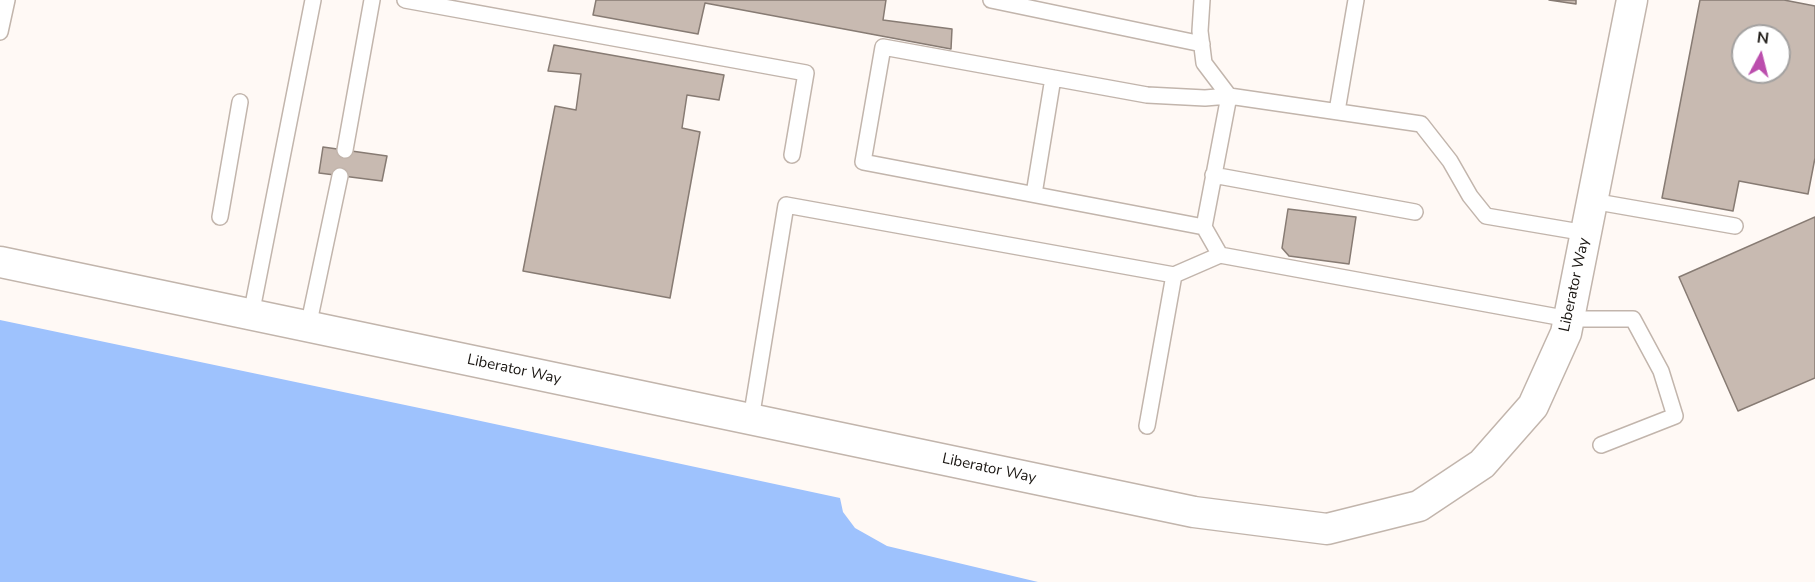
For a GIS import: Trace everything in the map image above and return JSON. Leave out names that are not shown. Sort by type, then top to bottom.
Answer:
[{"type":"street","name":"Liberator Way","points":[[0,262],[1194,512],[1327,529],[1419,506],[1482,464],[1533,406],[1566,333],[1632,0]]},
{"type":"lane","points":[[0,32],[7,0]]},
{"type":"lane","points":[[251,315],[314,0]]},
{"type":"lane","points":[[345,150],[372,0]]},
{"type":"lane","points":[[405,0],[806,73],[792,155]]},
{"type":"lane","points":[[991,0],[1202,44]]},
{"type":"lane","points":[[1202,0],[1200,31],[1204,63],[1229,96],[1204,227],[1220,255]]},
{"type":"lane","points":[[1337,111],[1356,0]]},
{"type":"lane","points":[[1204,227],[863,162],[883,47],[1147,95],[1204,98],[1229,96],[1421,124],[1450,161],[1470,196],[1486,216],[1586,232]]},
{"type":"lane","points":[[1034,194],[1053,78]]},
{"type":"lane","points":[[220,217],[240,102]]},
{"type":"lane","points":[[1213,175],[1414,212]]},
{"type":"lane","points":[[308,327],[340,176]]},
{"type":"lane","points":[[1592,201],[1735,226]]},
{"type":"lane","points":[[751,419],[786,205],[1174,275],[1220,255],[1569,319],[1633,319],[1661,371],[1675,416],[1601,445]]},
{"type":"lane","points":[[1147,426],[1174,275]]},
{"type":"water","points":[[0,317],[885,501],[1301,582],[0,582]]},
{"type":"pier","points":[[0,314],[885,498],[1302,579],[1304,582],[1038,582],[887,546],[855,528],[843,512],[840,498],[0,320]]},
{"type":"pier","points":[[1815,420],[1815,472],[1801,505],[1799,529],[1804,573],[1783,582],[1468,582],[1470,579],[1787,461],[1804,422],[1807,424]]},
{"type":"building","points":[[596,0],[886,0],[883,20],[952,29],[951,49],[705,3],[698,34],[593,15]]},
{"type":"building","points":[[1549,0],[1576,0],[1576,4]]},
{"type":"building","points":[[1700,0],[1784,0],[1815,6],[1815,158],[1808,194],[1739,181],[1733,211],[1662,198]]},
{"type":"building","points":[[554,45],[724,75],[719,100],[687,95],[682,128],[700,132],[670,298],[523,271],[555,106],[576,110],[581,74],[548,71]]},
{"type":"building","points":[[323,147],[387,156],[382,181],[319,173]]},
{"type":"building","points":[[1288,209],[1356,217],[1349,264],[1289,256],[1282,248]]},
{"type":"building","points":[[1815,217],[1815,378],[1738,411],[1679,277]]}]
